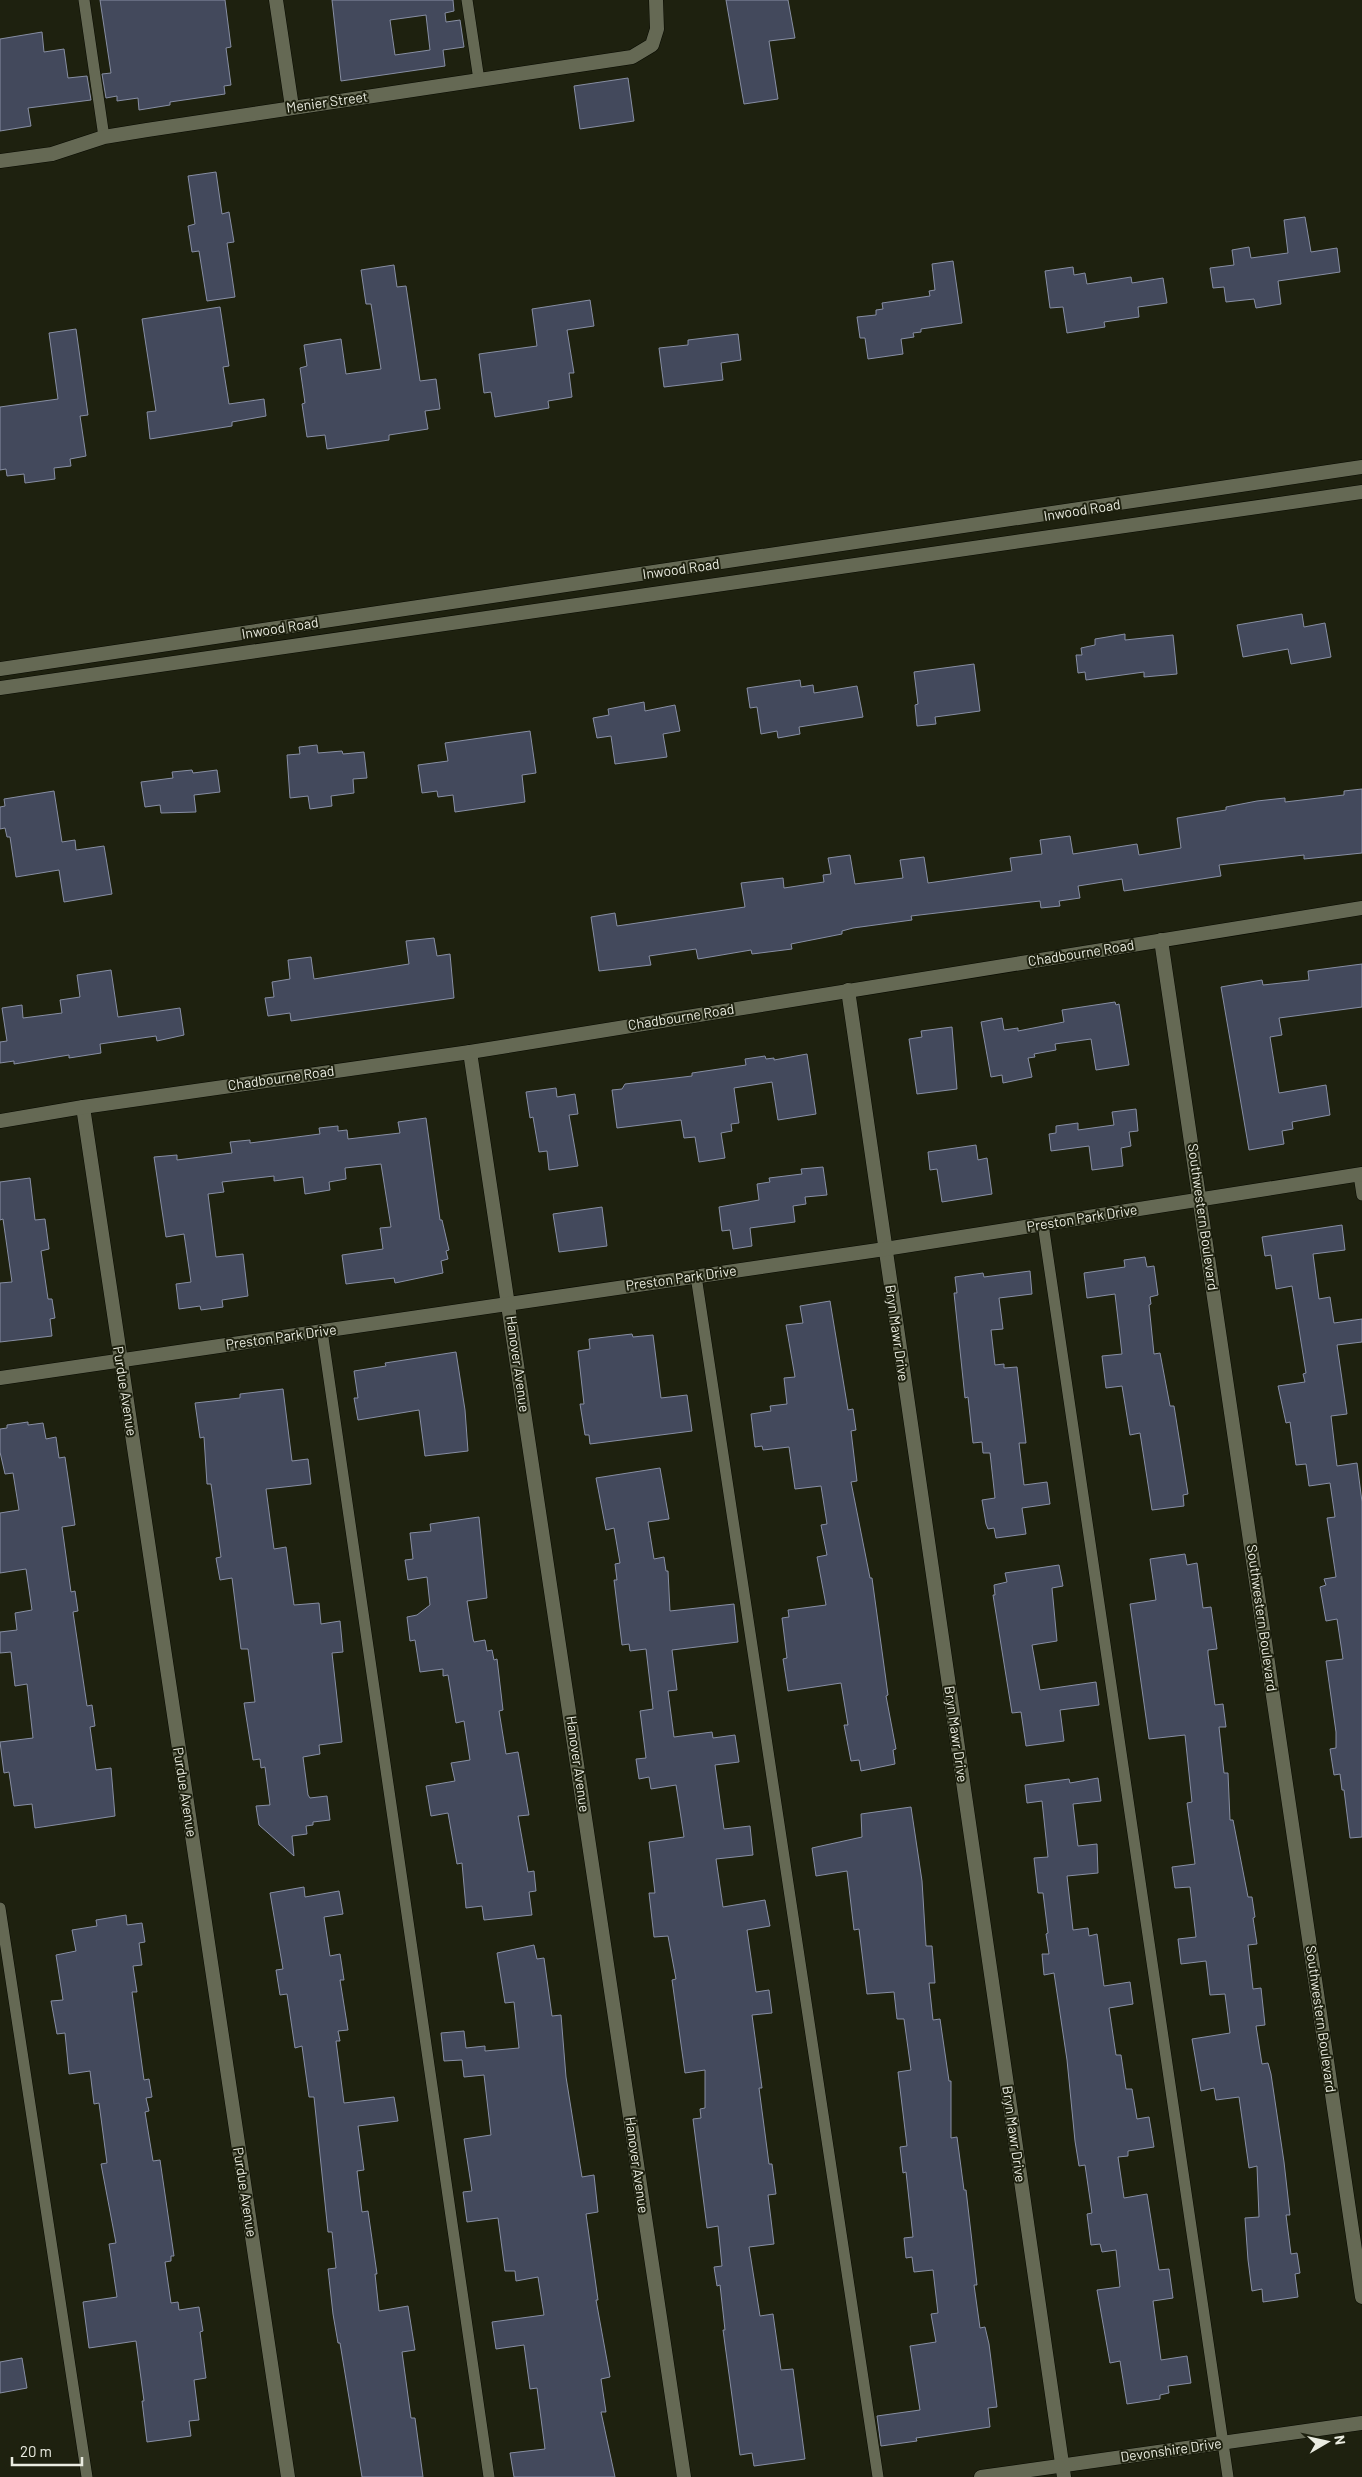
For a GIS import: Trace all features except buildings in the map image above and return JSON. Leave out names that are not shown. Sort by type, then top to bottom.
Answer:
[{"type":"street","points":[[276,0],[292,107]]},
{"type":"street","name":"Menier Street","points":[[0,160],[52,154],[104,137],[632,57],[652,46],[657,29],[656,0]]},
{"type":"street","name":"Inwood Road","points":[[0,669],[1362,467]]},
{"type":"street","name":"Inwood Road","points":[[0,688],[1362,492]]},
{"type":"street","points":[[994,523],[996,544]]},
{"type":"street","points":[[520,592],[523,613]]},
{"type":"street","name":"Chadbourne Road","points":[[0,1121],[82,1107],[470,1052],[1362,908]]},
{"type":"street","name":"Southwestern Boulevard","points":[[1161,940],[1362,2296]]},
{"type":"street","name":"Bryn Mawr Drive","points":[[848,990],[1063,2471]]},
{"type":"street","name":"Hanover Avenue","points":[[470,1052],[684,2477]]},
{"type":"street","name":"Purdue Avenue","points":[[82,1107],[288,2477]]},
{"type":"street","name":"Preston Park Drive","points":[[0,1378],[509,1302],[885,1249],[1360,1174]]},
{"type":"street","name":"Devonshire Drive","points":[[980,2477],[1063,2471],[1222,2443],[1362,2423]]},
{"type":"lane","points":[[84,0],[104,137]]},
{"type":"lane","points":[[467,0],[478,80]]},
{"type":"lane","points":[[1360,1174],[1362,1195]]},
{"type":"lane","points":[[1043,1224],[1228,2477]]},
{"type":"lane","points":[[696,1276],[878,2477]]},
{"type":"lane","points":[[322,1331],[489,2477]]},
{"type":"lane","points":[[0,1908],[86,2477]]}]
